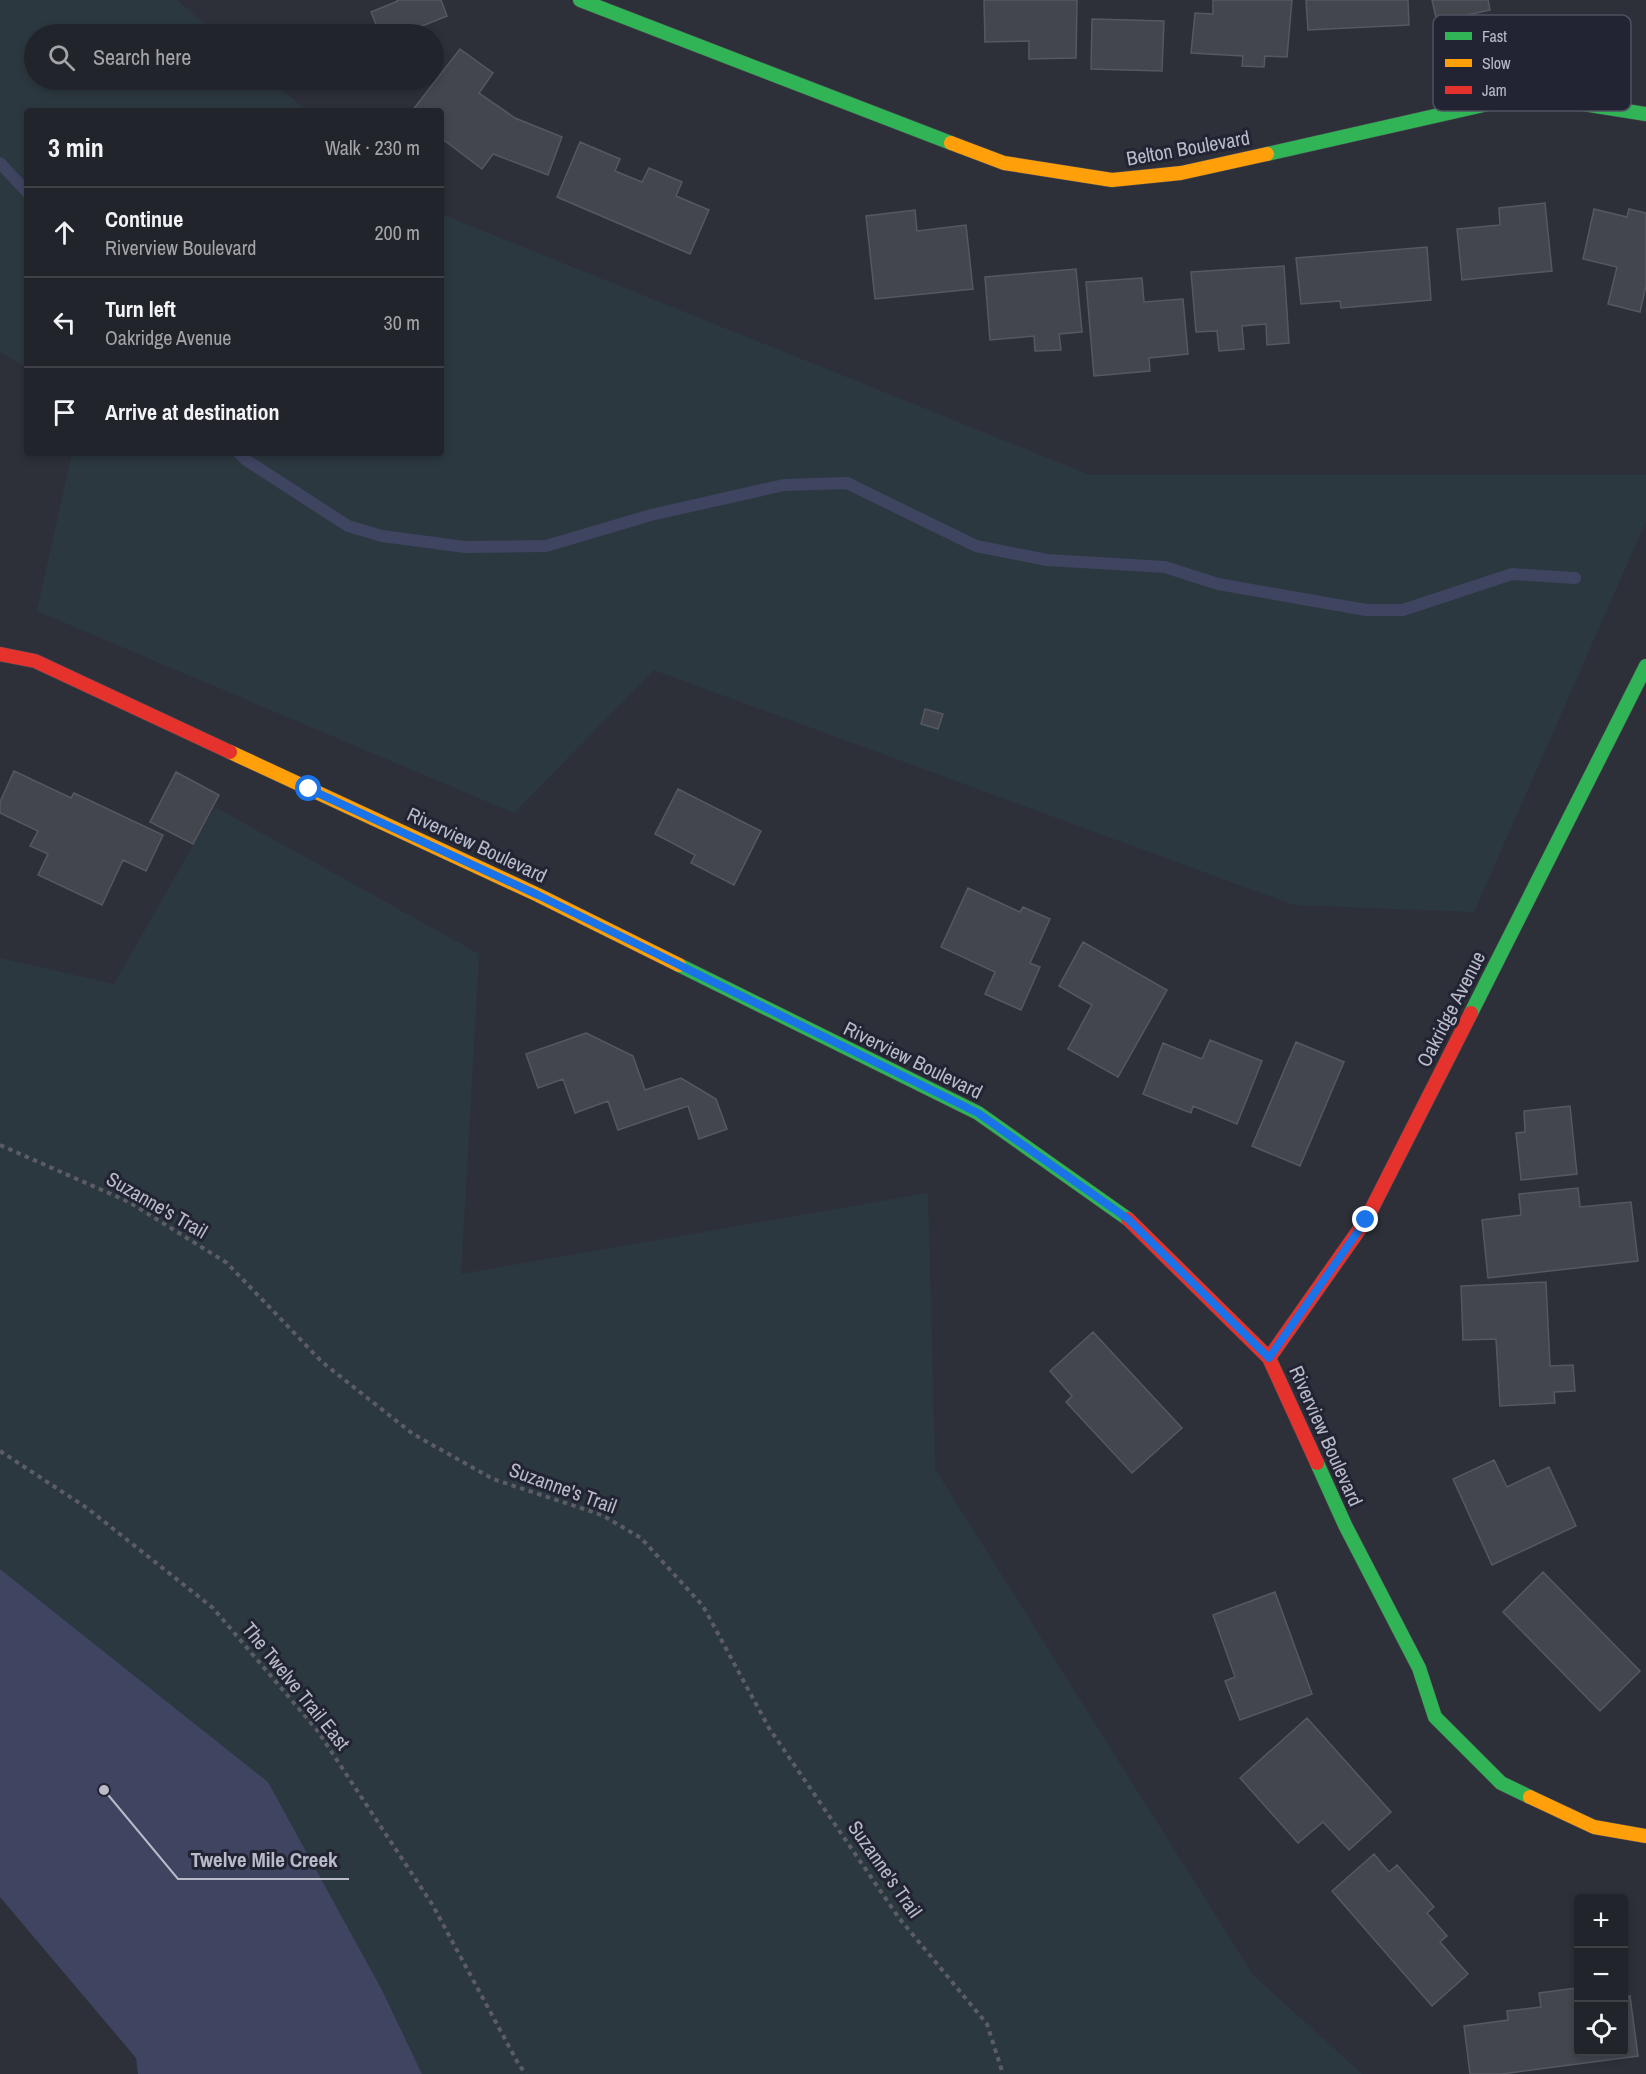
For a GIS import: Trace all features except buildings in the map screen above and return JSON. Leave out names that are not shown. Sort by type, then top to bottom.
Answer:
[{"type":"street","name":"Belton Boulevard","points":[[580,0],[1004,163],[1112,180],[1181,173],[1456,111]]},
{"type":"street","name":"Belton Boulevard","points":[[1627,111],[1646,114]]},
{"type":"street","name":"Riverview Boulevard","points":[[0,654],[35,661],[538,895],[978,1113],[1128,1219],[1269,1358],[1345,1525],[1419,1668],[1436,1718],[1501,1783],[1594,1827],[1646,1836]]},
{"type":"street","name":"Oakridge Avenue","points":[[1269,1358],[1366,1220],[1646,666]]},
{"type":"path","name":"Suzanne's Trail","points":[[0,1145],[129,1202],[227,1263],[322,1362],[413,1434],[493,1479],[602,1515],[641,1538],[703,1606],[775,1737],[899,1918],[987,2024],[1003,2074]]},
{"type":"path","name":"The Twelve Trail East","points":[[0,1451],[87,1508],[213,1608],[310,1722],[432,1904],[519,2066],[526,2074]]},
{"type":"shaded area","points":[[0,0],[177,0],[205,24],[24,24],[24,90],[282,90],[303,108],[24,108],[24,366],[0,352]]},
{"type":"shaded area","points":[[444,215],[1090,475],[1646,475],[1646,521],[1474,912],[1294,905],[654,670],[514,813],[37,611],[71,456],[444,456]]},
{"type":"shaded area","points":[[215,807],[479,954],[461,1274],[928,1193],[935,1469],[1253,1975],[1362,2074],[422,2074],[382,1990],[268,1782],[0,1569],[0,958],[114,984]]},
{"type":"water","points":[[0,1569],[268,1782],[382,1990],[422,2074],[138,2074],[136,2058],[0,1897]]},
{"type":"waterway","points":[[0,163],[24,189]]},
{"type":"waterway","points":[[242,456],[348,526],[382,536],[465,547],[546,546],[651,515],[784,485],[847,483],[976,546],[1047,560],[1165,567],[1218,584],[1366,610],[1403,610],[1512,574],[1575,578]]},
{"type":"traffic: fast","points":[[580,0],[951,143]]},
{"type":"traffic: fast","points":[[1267,154],[1456,111]]},
{"type":"traffic: fast","points":[[1627,111],[1646,114]]},
{"type":"traffic: fast","points":[[1471,1013],[1646,666]]},
{"type":"traffic: fast","points":[[679,965],[978,1113],[1128,1219]]},
{"type":"traffic: fast","points":[[1317,1463],[1345,1525],[1419,1668],[1435,1717],[1501,1783],[1530,1797]]},
{"type":"traffic: slow","points":[[951,143],[1004,163],[1112,180],[1181,173],[1267,154]]},
{"type":"traffic: slow","points":[[230,752],[538,895],[679,965]]},
{"type":"traffic: slow","points":[[1530,1797],[1594,1827],[1646,1836]]},
{"type":"traffic: jam","points":[[0,654],[35,661],[230,752]]},
{"type":"traffic: jam","points":[[1269,1358],[1366,1220],[1471,1013]]},
{"type":"traffic: jam","points":[[1128,1219],[1269,1358],[1317,1463]]},
{"type":"place","name":"Twelve Mile Creek","points":[[104,1790]]},
{"type":"route","points":[[309,789],[538,895],[978,1113],[1128,1219],[1269,1358],[1366,1220]]}]
